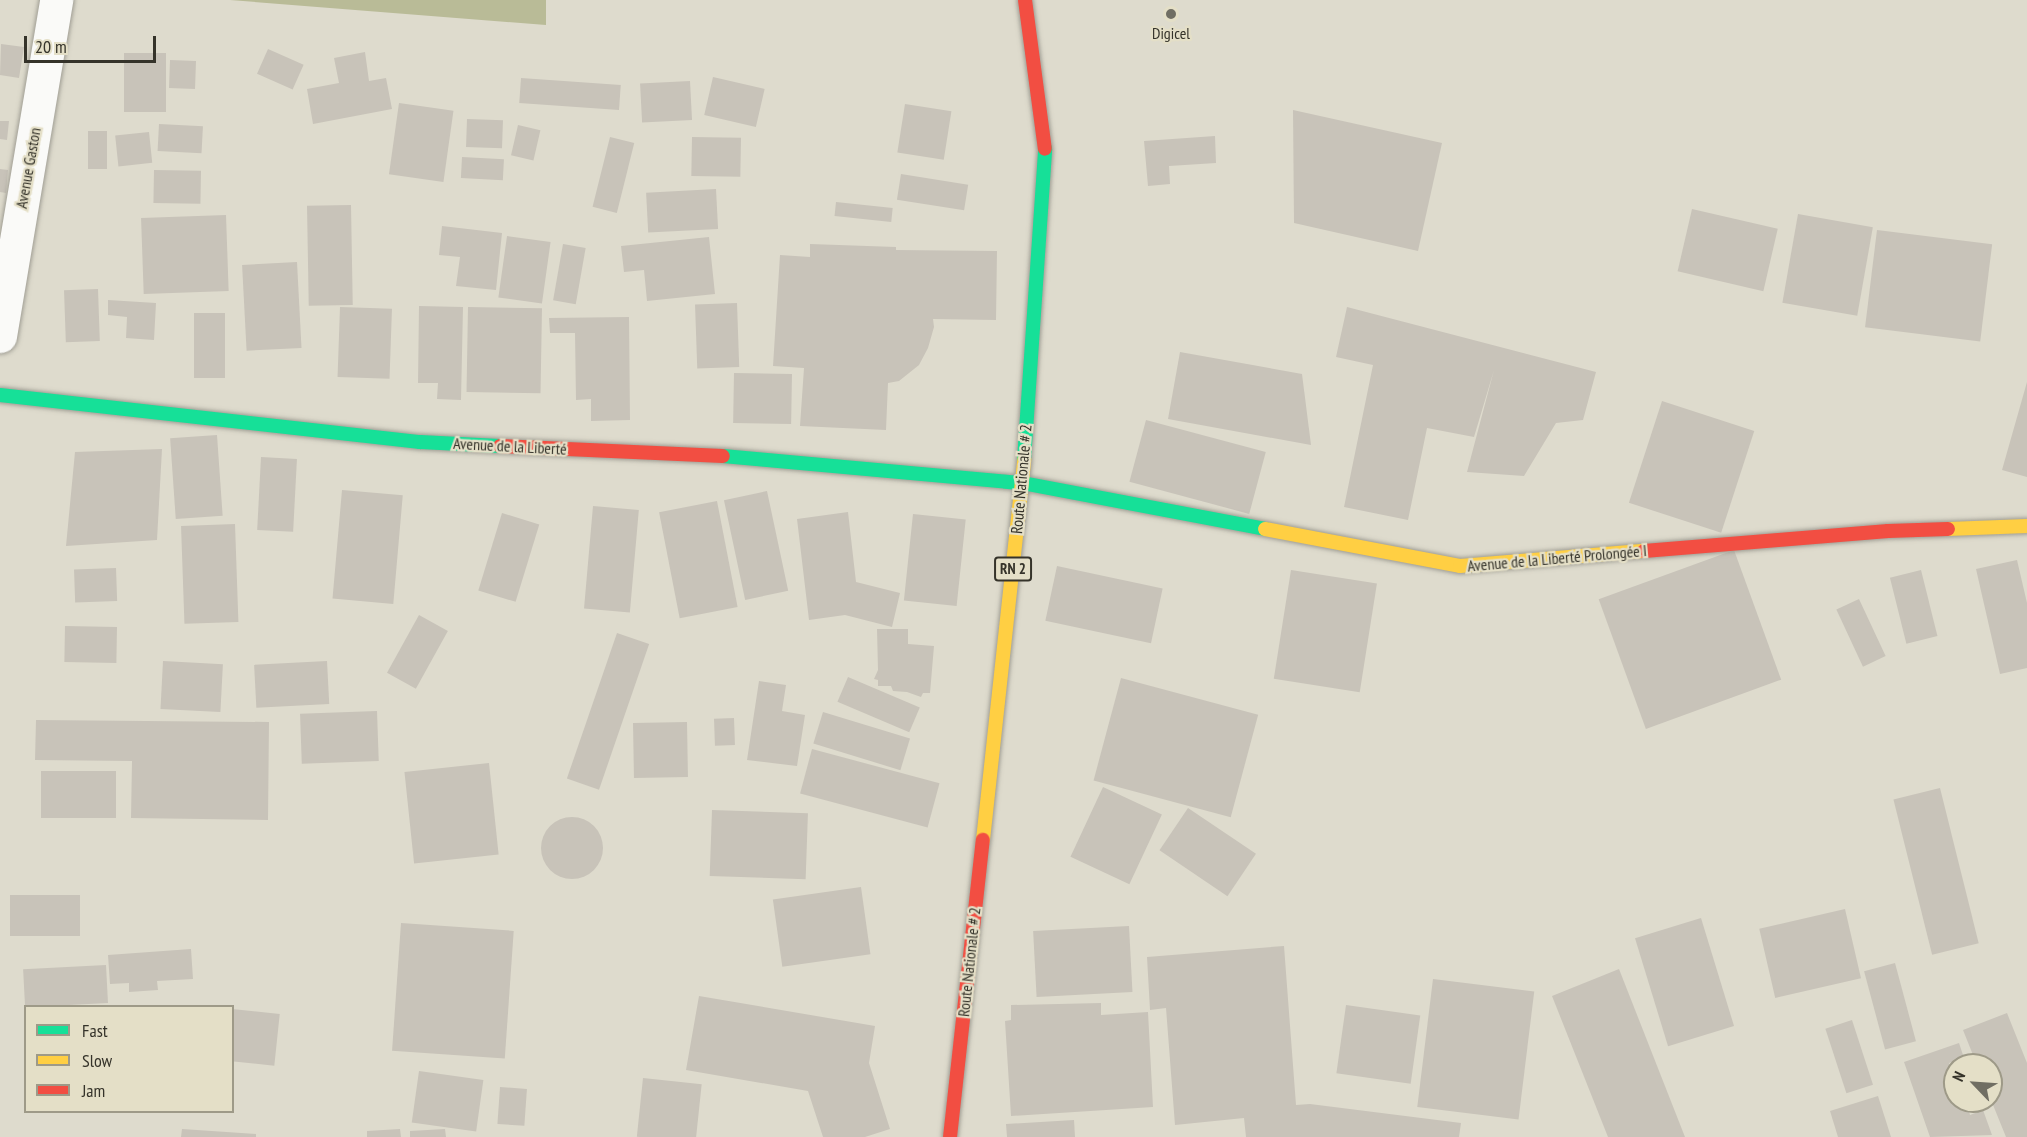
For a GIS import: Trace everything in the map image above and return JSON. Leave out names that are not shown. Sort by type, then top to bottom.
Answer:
[{"type":"street","name":"Avenue Gaston","points":[[0,336],[56,0]]},
{"type":"street","name":"Route Nationale # 2","points":[[950,1137],[1022,483],[1045,143],[1025,0]]},
{"type":"street","name":"Avenue de la Liberté","points":[[0,395],[420,442],[732,456],[1022,483]]},
{"type":"street","name":"Avenue de la Liberté Prolongée I","points":[[1022,483],[1460,566],[1888,531],[2027,526]]},
{"type":"green space","points":[[230,0],[546,0],[546,25]]},
{"type":"building","points":[[1,44],[24,47],[19,78],[0,75]]},
{"type":"building","points":[[268,49],[304,65],[293,90],[257,74]]},
{"type":"building","points":[[365,52],[369,81],[386,78],[392,109],[313,124],[307,89],[339,83],[334,58]]},
{"type":"building","points":[[124,53],[166,53],[166,112],[124,112]]},
{"type":"building","points":[[170,60],[196,61],[195,89],[169,88]]},
{"type":"building","points":[[713,77],[765,89],[756,127],[704,115]]},
{"type":"building","points":[[521,78],[621,85],[619,110],[519,103]]},
{"type":"building","points":[[690,81],[692,120],[642,123],[640,84]]},
{"type":"building","points":[[399,103],[453,111],[443,182],[389,174]]},
{"type":"building","points":[[905,104],[951,111],[944,160],[897,152]]},
{"type":"building","points":[[1293,110],[1442,143],[1418,251],[1294,223]]},
{"type":"building","points":[[467,119],[503,120],[502,148],[466,147]]},
{"type":"building","points":[[0,121],[9,121],[7,140],[0,139]]},
{"type":"building","points":[[159,124],[203,126],[202,153],[158,151]]},
{"type":"building","points":[[518,125],[540,130],[533,160],[511,155]]},
{"type":"building","points":[[88,131],[107,131],[107,169],[88,169]]},
{"type":"building","points":[[149,132],[152,163],[118,166],[115,136]]},
{"type":"building","points":[[1215,136],[1216,163],[1169,166],[1170,184],[1148,186],[1144,141]]},
{"type":"building","points":[[610,137],[634,143],[617,213],[593,207]]},
{"type":"building","points":[[692,137],[741,138],[740,177],[691,176]]},
{"type":"building","points":[[462,157],[504,159],[503,180],[461,178]]},
{"type":"building","points":[[0,169],[8,170],[6,193],[0,192]]},
{"type":"building","points":[[154,170],[201,171],[200,204],[153,203]]},
{"type":"building","points":[[901,174],[968,185],[964,210],[897,200]]},
{"type":"building","points":[[716,189],[718,229],[648,233],[646,193]]},
{"type":"building","points":[[836,202],[893,208],[891,222],[835,216]]},
{"type":"building","points":[[351,205],[353,305],[309,306],[307,206]]},
{"type":"building","points":[[1692,209],[1778,229],[1763,291],[1678,271]]},
{"type":"building","points":[[1798,214],[1873,227],[1857,316],[1782,303]]},
{"type":"building","points":[[226,215],[229,291],[144,294],[141,218]]},
{"type":"building","points":[[442,226],[502,233],[496,290],[456,286],[460,257],[439,255]]},
{"type":"building","points":[[1877,230],[1992,244],[1980,341],[1865,327]]},
{"type":"building","points":[[507,236],[551,242],[542,304],[498,297]]},
{"type":"building","points":[[709,237],[715,294],[647,301],[644,270],[624,272],[621,246]]},
{"type":"building","points":[[563,244],[586,248],[576,304],[553,300]]},
{"type":"building","points":[[810,244],[896,247],[896,250],[997,251],[996,320],[933,319],[934,327],[928,348],[919,365],[899,381],[888,383],[886,430],[800,426],[804,368],[773,366],[780,255],[810,257]]},
{"type":"building","points":[[297,262],[302,348],[247,351],[242,265]]},
{"type":"building","points":[[98,289],[100,341],[66,342],[64,290]]},
{"type":"building","points":[[108,300],[156,303],[154,340],[126,338],[127,317],[108,315]]},
{"type":"building","points":[[737,303],[739,367],[697,368],[695,304]]},
{"type":"building","points":[[419,306],[463,307],[461,400],[437,399],[438,383],[418,383]]},
{"type":"building","points":[[340,307],[392,309],[390,379],[338,377]]},
{"type":"building","points":[[468,307],[542,308],[541,393],[467,392]]},
{"type":"building","points":[[1347,307],[1596,372],[1583,420],[1556,423],[1524,476],[1467,472],[1494,370],[1474,437],[1427,428],[1408,520],[1344,507],[1373,365],[1336,357]]},
{"type":"building","points":[[194,313],[225,313],[225,378],[194,378]]},
{"type":"building","points":[[629,317],[630,420],[591,421],[591,399],[576,400],[575,333],[550,333],[549,318]]},
{"type":"building","points":[[1180,352],[1302,374],[1311,445],[1168,419]]},
{"type":"building","points":[[734,373],[792,374],[791,424],[733,423]]},
{"type":"building","points":[[2027,382],[2027,477],[2002,470]]},
{"type":"building","points":[[1662,401],[1754,431],[1721,533],[1629,503]]},
{"type":"building","points":[[1146,420],[1266,452],[1249,514],[1129,482]]},
{"type":"building","points":[[217,435],[223,516],[176,519],[170,438]]},
{"type":"building","points":[[162,449],[157,540],[66,546],[75,452]]},
{"type":"building","points":[[261,457],[297,459],[293,532],[257,530]]},
{"type":"building","points":[[342,490],[403,495],[393,604],[333,599]]},
{"type":"building","points":[[767,491],[788,591],[745,600],[724,500]]},
{"type":"building","points":[[717,501],[738,607],[680,618],[659,512]]},
{"type":"building","points":[[593,506],[639,510],[630,613],[584,609]]},
{"type":"building","points":[[848,512],[856,582],[900,593],[892,627],[845,615],[809,620],[797,519]]},
{"type":"building","points":[[502,513],[539,524],[516,602],[478,590]]},
{"type":"building","points":[[913,514],[966,520],[957,606],[904,601]]},
{"type":"building","points":[[235,524],[238,622],[184,624],[181,526]]},
{"type":"building","points":[[1734,550],[1781,680],[1646,729],[1599,599]]},
{"type":"building","points":[[2017,560],[2027,603],[2027,668],[2000,674],[1976,569]]},
{"type":"building","points":[[1057,566],[1163,588],[1151,643],[1045,621]]},
{"type":"building","points":[[116,568],[117,601],[75,602],[74,569]]},
{"type":"building","points":[[1291,570],[1377,584],[1360,692],[1274,679]]},
{"type":"building","points":[[1921,570],[1937,636],[1906,644],[1890,578]]},
{"type":"building","points":[[1859,599],[1886,656],[1863,667],[1836,610]]},
{"type":"building","points":[[419,615],[448,631],[416,689],[387,673]]},
{"type":"building","points":[[65,626],[117,627],[116,663],[64,662]]},
{"type":"building","points":[[877,629],[908,629],[908,644],[934,646],[930,693],[923,693],[921,697],[907,692],[893,691],[891,686],[878,686],[878,680],[874,679],[878,670]]},
{"type":"building","points":[[617,633],[649,644],[599,790],[567,779]]},
{"type":"building","points":[[163,661],[223,664],[220,712],[160,709]]},
{"type":"building","points":[[327,661],[329,704],[256,708],[254,665]]},
{"type":"building","points":[[848,677],[920,707],[909,732],[837,702]]},
{"type":"building","points":[[1121,678],[1258,715],[1231,817],[1094,780]]},
{"type":"building","points":[[759,681],[786,685],[782,711],[805,715],[797,766],[747,760]]},
{"type":"building","points":[[377,711],[379,761],[302,764],[300,714]]},
{"type":"building","points":[[823,712],[910,739],[900,770],[813,744]]},
{"type":"building","points":[[734,718],[735,745],[715,746],[714,719]]},
{"type":"building","points":[[36,720],[269,722],[268,820],[131,818],[132,761],[35,760]]},
{"type":"building","points":[[687,722],[688,777],[634,778],[633,723]]},
{"type":"building","points":[[812,749],[940,783],[928,828],[800,793]]},
{"type":"building","points":[[489,763],[499,854],[414,863],[404,772]]},
{"type":"building","points":[[41,771],[116,771],[116,818],[41,818]]},
{"type":"building","points":[[1103,787],[1162,814],[1129,884],[1070,857]]},
{"type":"building","points":[[1940,788],[1979,943],[1932,955],[1893,800]]},
{"type":"building","points":[[1188,808],[1256,854],[1227,896],[1159,850]]},
{"type":"building","points":[[712,810],[808,813],[806,879],[710,876]]},
{"type":"building","points":[[572,817],[584,819],[594,826],[601,836],[603,848],[601,860],[594,870],[584,877],[572,879],[560,877],[550,870],[543,860],[541,848],[543,836],[550,826],[560,819]]},
{"type":"building","points":[[861,887],[870,954],[782,967],[773,899]]},
{"type":"building","points":[[10,895],[80,895],[80,936],[10,936]]},
{"type":"building","points":[[1845,909],[1861,978],[1775,998],[1759,929]]},
{"type":"building","points":[[1701,918],[1734,1026],[1668,1046],[1635,938]]},
{"type":"building","points":[[401,923],[514,931],[505,1059],[392,1051]]},
{"type":"building","points":[[1129,926],[1132,992],[1037,997],[1033,931]]},
{"type":"building","points":[[1284,946],[1296,1105],[1310,1104],[1461,1123],[1459,1137],[1246,1137],[1244,1118],[1175,1125],[1166,1008],[1150,1010],[1147,957]]},
{"type":"building","points":[[191,949],[193,979],[157,981],[158,990],[129,992],[129,983],[110,984],[108,955]]},
{"type":"building","points":[[1895,963],[1916,1041],[1885,1050],[1864,971]]},
{"type":"building","points":[[106,965],[108,1003],[25,1005],[23,969]]},
{"type":"building","points":[[1619,969],[1685,1137],[1608,1137],[1552,996]]},
{"type":"building","points":[[1433,979],[1534,991],[1519,1119],[1417,1107]]},
{"type":"building","points":[[699,996],[875,1026],[869,1063],[890,1129],[865,1137],[823,1137],[808,1091],[686,1070]]},
{"type":"building","points":[[1101,1003],[1101,1015],[1148,1012],[1153,1107],[1011,1116],[1005,1021],[1011,1020],[1011,1005]]},
{"type":"building","points":[[1346,1005],[1420,1015],[1411,1084],[1336,1073]]},
{"type":"building","points":[[234,1009],[280,1014],[274,1066],[234,1061]]},
{"type":"building","points":[[2007,1013],[2027,1063],[2027,1137],[2006,1137],[1996,1113],[2003,1113],[2003,1053],[1972,1053],[1963,1030]]},
{"type":"building","points":[[1852,1020],[1873,1085],[1846,1093],[1825,1029]]},
{"type":"building","points":[[1959,1043],[1962,1053],[1943,1053],[1943,1113],[1969,1113],[1970,1115],[1984,1113],[1992,1135],[1930,1137],[1904,1062]]},
{"type":"building","points":[[419,1071],[483,1080],[476,1132],[412,1122]]},
{"type":"building","points":[[643,1078],[702,1084],[696,1137],[637,1137]]},
{"type":"building","points":[[500,1087],[527,1089],[524,1126],[497,1124]]},
{"type":"building","points":[[1878,1096],[1891,1137],[1838,1137],[1830,1111]]},
{"type":"building","points":[[1074,1120],[1075,1137],[1007,1137],[1006,1124]]},
{"type":"building","points":[[182,1129],[256,1134],[256,1137],[181,1137]]},
{"type":"building","points":[[400,1129],[401,1137],[367,1137],[367,1131]]},
{"type":"building","points":[[445,1129],[446,1137],[410,1137],[410,1131]]},
{"type":"traffic: fast","points":[[1024,460],[1045,149]]},
{"type":"traffic: fast","points":[[0,395],[420,442],[500,446]]},
{"type":"traffic: fast","points":[[723,456],[1022,483],[1265,529]]},
{"type":"traffic: slow","points":[[983,840],[1024,460]]},
{"type":"traffic: slow","points":[[1948,529],[2027,526]]},
{"type":"traffic: slow","points":[[1265,529],[1460,566],[1644,551]]},
{"type":"traffic: jam","points":[[1025,0],[1045,149]]},
{"type":"traffic: jam","points":[[500,446],[723,456]]},
{"type":"traffic: jam","points":[[1644,551],[1888,531],[1948,529]]},
{"type":"traffic: jam","points":[[950,1137],[983,840]]},
{"type":"place","name":"Digicel","points":[[1171,14]]}]
